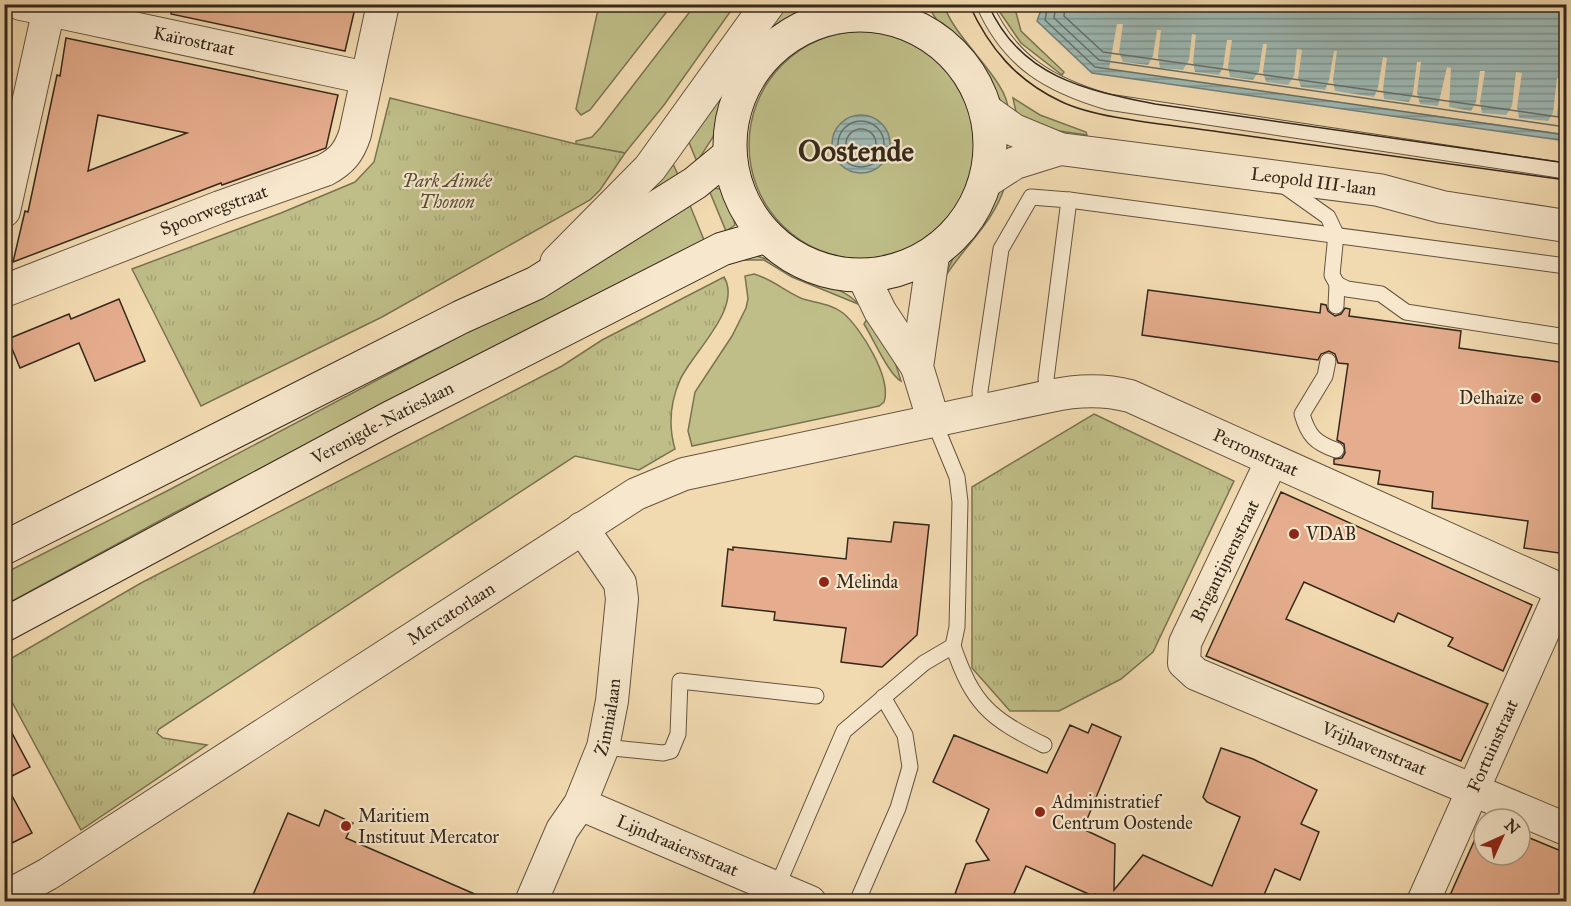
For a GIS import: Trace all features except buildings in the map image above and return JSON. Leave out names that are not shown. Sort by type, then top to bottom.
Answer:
[{"type":"main road","points":[[536,283],[650,168],[768,4]]},
{"type":"main road","points":[[847,9],[877,14],[905,13],[940,42],[969,73],[986,110],[991,146],[987,181],[970,219],[933,256],[912,267],[864,278],[832,272],[794,258],[767,236],[747,211],[736,186],[729,155],[734,114],[744,83],[762,59],[786,37],[814,22],[847,9]]},
{"type":"main road","points":[[4,548],[462,316],[536,283],[686,189],[729,155]]},
{"type":"main road","name":"Verenigde-Natieslaan","points":[[4,625],[398,413],[722,249],[767,236]]},
{"type":"street","name":"Spoorwegstraat","points":[[4,291],[340,162],[349,150],[355,134],[383,4]]},
{"type":"street","name":"Kaïrostraat","points":[[40,7],[367,78]]},
{"type":"street","points":[[4,211],[40,7]]},
{"type":"street","name":"Leopold III-laan","points":[[986,110],[1014,130],[1060,149],[1379,190],[1442,207],[1566,226]]},
{"type":"street","name":"Leopold III-laan","points":[[987,181],[1015,163],[1060,149]]},
{"type":"street","points":[[917,367],[933,256]]},
{"type":"street","points":[[864,278],[880,311],[917,367],[933,419]]},
{"type":"street","name":"Perronstraat","points":[[933,419],[1074,391],[1114,392],[1130,396],[1564,591]]},
{"type":"street","name":"Mercatorlaan","points":[[4,898],[58,867],[307,708],[636,494],[684,474],[836,443],[933,419]]},
{"type":"street","name":"Brigantijnenstraat","points":[[1184,663],[1185,644],[1272,460]]},
{"type":"street","name":"Zinnialaan","points":[[531,902],[562,830],[579,804],[603,747],[612,701],[622,599],[620,584],[582,528]]},
{"type":"street","name":"Fortuinstraat","points":[[1423,902],[1564,591]]},
{"type":"street","name":"Vrijhavenstraat","points":[[1184,663],[1196,674],[1566,829]]},
{"type":"street","name":"Lijndraaiersstraat","points":[[579,804],[810,902]]},
{"type":"lane","points":[[984,4],[1004,40],[1023,60],[1041,75],[1081,94],[1130,105],[1566,171]]},
{"type":"lane","points":[[1269,176],[1328,217],[1336,234],[1332,275],[1337,284],[1336,306]]},
{"type":"lane","points":[[981,411],[981,391],[1001,249],[1031,197],[1336,234],[1566,266]]},
{"type":"lane","points":[[1050,396],[1047,379],[1069,200]]},
{"type":"lane","points":[[1337,284],[1347,289],[1381,294],[1406,312],[1566,337]]},
{"type":"lane","points":[[1328,361],[1325,376],[1302,414],[1308,433],[1318,443],[1336,450]]},
{"type":"lane","points":[[933,419],[957,477],[960,502],[957,627],[953,646],[965,681],[980,702],[999,721],[1044,745]]},
{"type":"lane","points":[[777,887],[844,731],[924,663],[953,646]]},
{"type":"lane","points":[[603,747],[663,753],[671,751],[678,734],[680,681],[816,696]]},
{"type":"lane","points":[[857,902],[898,808],[910,767],[905,735],[883,697]]},
{"type":"green space","points":[[599,5],[672,5],[590,110],[581,115],[576,109]]},
{"type":"green space","points":[[695,5],[735,5],[664,105],[625,153],[576,144],[576,141],[592,137],[601,127]]},
{"type":"green space","points":[[777,5],[818,5],[780,22],[766,33],[729,84],[713,137],[697,162],[686,135]]},
{"type":"green space","points":[[929,5],[944,5],[958,32],[1000,87],[1008,111],[977,62],[942,26]]},
{"type":"green space","points":[[995,5],[1014,5],[1021,31],[1064,72],[1062,75],[1021,43]]},
{"type":"green space","points":[[852,31],[874,31],[907,39],[927,50],[944,64],[958,81],[969,101],[977,134],[973,178],[969,189],[958,209],[944,226],[927,240],[896,255],[874,259],[852,259],[830,255],[809,246],[790,233],[775,218],[762,199],[753,178],[749,156],[749,134],[753,112],[762,91],[775,72],[790,57],[809,44],[830,35]]},
{"type":"green space","name":"Park Aimée Thonon","points":[[390,98],[576,144],[625,153],[600,190],[590,200],[382,317],[201,406],[132,269],[281,213],[355,182],[374,162]]},
{"type":"green space","points":[[1013,98],[1040,115],[1086,132],[1087,135],[1032,127],[1017,117]]},
{"type":"green space","points":[[670,157],[678,175],[632,205]]},
{"type":"green space","points":[[1005,186],[993,212],[943,280],[954,256],[978,228],[997,194]]},
{"type":"green space","points":[[721,189],[734,220],[735,225],[726,231],[709,190]]},
{"type":"green space","points":[[689,203],[704,240],[174,513],[5,605],[5,573],[167,491],[557,285]]},
{"type":"green space","points":[[756,256],[806,279],[845,293],[858,304],[792,277],[764,260],[740,260]]},
{"type":"green space","points":[[754,274],[803,299],[829,306],[843,313],[866,341],[879,367],[884,380],[884,402],[879,406],[692,446],[688,431],[695,392],[732,336],[746,308],[748,299],[745,276]]},
{"type":"green space","points":[[724,277],[728,289],[727,302],[722,316],[686,369],[674,397],[671,423],[675,449],[639,470],[575,456],[159,729],[157,733],[163,738],[207,745],[81,830],[5,689],[5,662],[141,583],[562,366],[602,340]]},
{"type":"green space","points":[[869,316],[891,349],[901,381],[886,364],[864,324]]},
{"type":"green space","points":[[1094,414],[1234,481],[1153,652],[1121,679],[1059,711],[1010,711],[972,668],[972,487]]},
{"type":"water","points":[[1043,4],[1566,5],[1566,141],[1092,73],[1037,21]]},
{"type":"water","points":[[861,115],[877,120],[885,128],[890,144],[885,160],[877,168],[861,173],[845,168],[837,160],[832,144],[837,128],[845,120]]},
{"type":"pier","points":[[1117,24],[1123,24],[1119,52],[1123,62],[1148,65],[1153,56],[1157,30],[1161,30],[1158,56],[1160,68],[1183,70],[1189,60],[1192,34],[1196,35],[1193,62],[1195,72],[1219,75],[1223,67],[1227,40],[1232,40],[1228,67],[1230,77],[1253,80],[1259,71],[1263,44],[1267,44],[1263,72],[1266,82],[1288,85],[1294,76],[1297,49],[1302,50],[1298,78],[1301,87],[1325,90],[1334,51],[1337,51],[1333,80],[1335,91],[1374,97],[1378,88],[1383,57],[1387,58],[1384,99],[1409,102],[1413,93],[1417,62],[1421,62],[1417,93],[1420,104],[1438,106],[1447,67],[1451,68],[1449,107],[1471,111],[1476,102],[1480,71],[1485,71],[1480,102],[1482,113],[1506,115],[1512,106],[1516,72],[1522,73],[1517,107],[1519,118],[1548,121],[1553,113],[1557,78],[1562,79],[1557,114],[1560,124],[1566,125],[1566,134],[1109,69]]},
{"type":"tram line","points":[[969,4],[985,35],[1017,73],[1044,93],[1095,113],[1138,121],[1566,180]]},
{"type":"tram line","points":[[988,4],[1001,29],[1036,64],[1057,76],[1104,93],[1155,104],[1566,163]]},
{"type":"place","name":"Delhaize","points":[[1536,398]]},
{"type":"place","name":"VDAB","points":[[1294,534]]},
{"type":"place","name":"Melinda","points":[[824,582]]},
{"type":"place","name":"Administratief Centrum Oostende","points":[[1040,812]]},
{"type":"place","name":"Maritiem Instituut Mercator","points":[[346,826]]},
{"type":"district","name":"Oostende","points":[[856,151]]}]
